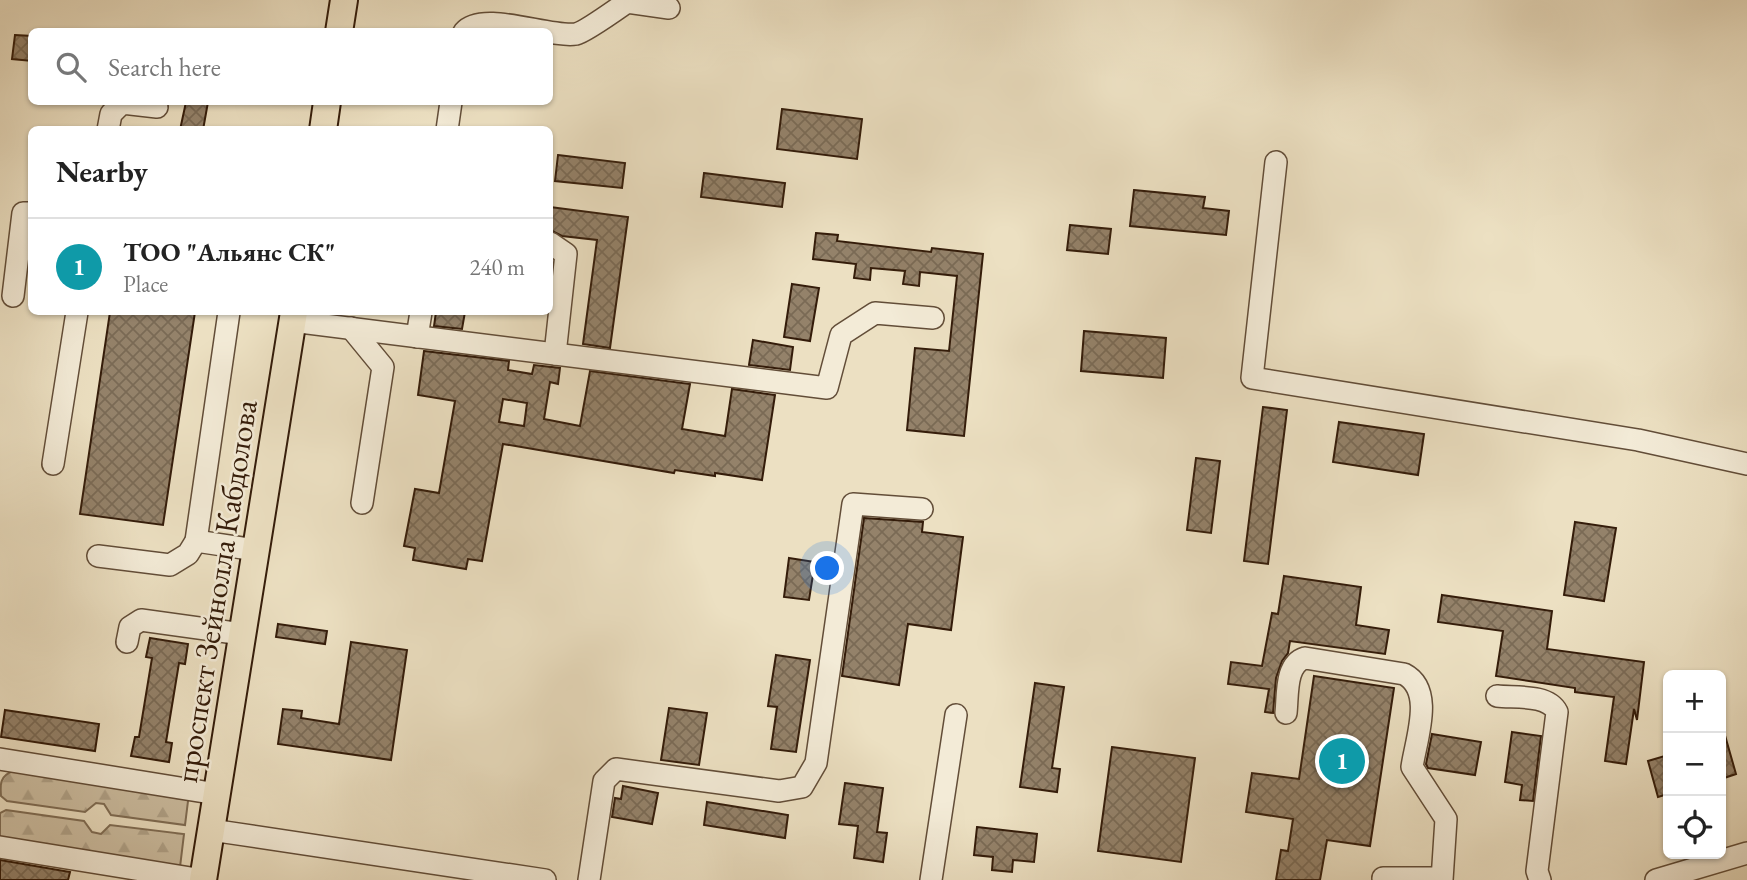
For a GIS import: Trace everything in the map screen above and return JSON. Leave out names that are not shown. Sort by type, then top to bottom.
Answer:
[{"type":"main road","points":[[339,28],[344,0]]},
{"type":"main road","points":[[324,126],[327,105]]},
{"type":"main road","name":"проспект Зейнолла Кабдолова","points":[[203,880],[293,316]]},
{"type":"street","points":[[553,31],[577,34],[627,2],[669,8]]},
{"type":"street","points":[[467,28],[486,23],[527,28]]},
{"type":"street","points":[[109,126],[111,114],[120,105]]},
{"type":"street","points":[[140,105],[157,107]]},
{"type":"street","points":[[448,126],[451,105]]},
{"type":"street","points":[[1276,162],[1252,378],[1639,440],[1747,464]]},
{"type":"street","points":[[13,296],[23,213],[28,213]]},
{"type":"street","points":[[553,245],[566,254],[556,282],[555,354]]},
{"type":"street","points":[[293,316],[351,328],[417,337],[827,388],[841,335],[875,313],[933,318]]},
{"type":"street","points":[[53,464],[78,315]]},
{"type":"street","points":[[98,556],[170,565],[188,554],[196,541],[229,315]]},
{"type":"street","points":[[417,337],[421,315]]},
{"type":"street","points":[[351,328],[383,367],[362,503]]},
{"type":"street","points":[[589,880],[604,780],[616,769],[779,791],[802,787],[816,763],[853,505],[922,509]]},
{"type":"street","points":[[196,541],[256,550]]},
{"type":"street","points":[[127,642],[130,627],[141,620],[242,634]]},
{"type":"street","points":[[1286,712],[1291,669],[1297,660],[1305,658],[1404,674],[1413,678],[1423,699],[1412,767],[1446,819],[1442,880]]},
{"type":"street","points":[[1497,696],[1545,701],[1553,705],[1557,712],[1537,871],[1540,880]]},
{"type":"street","points":[[931,880],[956,715]]},
{"type":"street","points":[[0,759],[217,794]]},
{"type":"street","points":[[211,830],[458,874],[545,880]]},
{"type":"street","points":[[0,848],[95,871],[203,880]]},
{"type":"street","points":[[1662,879],[1747,853]]},
{"type":"street","points":[[1383,878],[1436,880]]},
{"type":"green space","points":[[13,771],[189,793],[185,825],[111,815],[104,804],[96,803],[85,812],[7,801],[1,796],[1,784],[3,778]]},
{"type":"green space","points":[[6,810],[84,821],[92,832],[101,834],[110,825],[184,834],[180,867],[0,838],[0,813]]},
{"type":"building","points":[[15,35],[28,36],[28,61],[12,59]]},
{"type":"building","points":[[185,105],[207,105],[204,126],[181,126]]},
{"type":"building","points":[[782,109],[862,119],[857,159],[777,149]]},
{"type":"building","points":[[558,155],[625,163],[622,188],[555,181]]},
{"type":"building","points":[[704,173],[785,183],[782,207],[701,197]]},
{"type":"building","points":[[1134,190],[1205,197],[1203,208],[1229,211],[1226,235],[1130,226]]},
{"type":"building","points":[[553,207],[628,217],[610,348],[583,344],[597,240],[562,236],[553,232]]},
{"type":"building","points":[[1070,225],[1111,229],[1108,254],[1067,250]]},
{"type":"building","points":[[816,233],[838,235],[837,241],[931,252],[932,248],[983,254],[964,436],[907,430],[915,348],[949,351],[957,276],[920,272],[919,286],[903,284],[905,271],[871,268],[870,280],[854,278],[856,264],[813,259]]},
{"type":"building","points":[[792,284],[819,288],[810,341],[784,337]]},
{"type":"building","points":[[110,315],[195,315],[163,525],[80,514]]},
{"type":"building","points":[[436,315],[464,315],[462,329],[434,326]]},
{"type":"building","points":[[1084,331],[1166,338],[1163,378],[1081,371]]},
{"type":"building","points":[[753,340],[793,347],[790,370],[749,365]]},
{"type":"building","points":[[424,351],[509,361],[508,370],[532,374],[534,365],[560,368],[558,384],[550,382],[544,419],[580,426],[590,371],[690,384],[682,429],[725,436],[732,389],[775,395],[762,480],[715,473],[715,476],[675,470],[674,473],[503,444],[482,561],[468,559],[466,569],[413,560],[415,548],[404,546],[415,489],[439,493],[455,401],[418,395]],"holes":[[[503,399],[527,403],[524,426],[499,422]]]},
{"type":"building","points":[[1263,407],[1287,410],[1268,564],[1244,561]]},
{"type":"building","points":[[1339,422],[1424,434],[1418,475],[1333,462]]},
{"type":"building","points":[[1196,458],[1220,461],[1211,533],[1187,530]]},
{"type":"building","points":[[864,518],[923,522],[922,532],[963,537],[951,630],[908,624],[899,685],[842,676]]},
{"type":"building","points":[[1575,522],[1616,528],[1604,601],[1564,595]]},
{"type":"building","points":[[789,558],[815,562],[809,600],[784,597]]},
{"type":"building","points":[[1284,576],[1361,587],[1356,625],[1389,630],[1385,654],[1290,641],[1288,653],[1276,678],[1273,713],[1265,712],[1269,689],[1228,684],[1231,662],[1262,666],[1272,613],[1278,614]]},
{"type":"building","points":[[1442,595],[1552,611],[1547,649],[1644,662],[1637,720],[1634,709],[1626,764],[1605,761],[1614,697],[1496,676],[1503,631],[1438,622]]},
{"type":"building","points":[[278,624],[327,631],[325,644],[276,637]]},
{"type":"building","points":[[150,638],[188,644],[185,664],[179,663],[166,742],[172,743],[169,762],[131,756],[135,737],[139,737],[152,658],[146,657]]},
{"type":"building","points":[[351,642],[407,650],[391,760],[278,744],[283,709],[302,711],[301,718],[339,724]]},
{"type":"building","points":[[776,655],[810,660],[796,752],[771,749],[777,707],[768,706]]},
{"type":"building","points":[[1314,676],[1394,688],[1370,846],[1327,840],[1320,880],[1276,880],[1281,850],[1288,851],[1293,819],[1246,812],[1252,773],[1299,779]]},
{"type":"building","points":[[1035,683],[1064,687],[1052,768],[1060,769],[1057,792],[1020,787]]},
{"type":"building","points":[[669,708],[707,713],[699,765],[661,760]]},
{"type":"building","points":[[5,710],[99,724],[95,751],[1,737]]},
{"type":"building","points":[[1512,732],[1541,736],[1533,801],[1520,800],[1522,785],[1505,782]]},
{"type":"building","points":[[1432,734],[1481,742],[1475,775],[1428,768],[1426,764]]},
{"type":"building","points":[[1726,739],[1736,774],[1726,777]]},
{"type":"building","points":[[1112,747],[1195,758],[1181,862],[1098,851]]},
{"type":"building","points":[[1663,756],[1663,796],[1658,797],[1648,761]]},
{"type":"building","points":[[845,783],[883,788],[877,832],[887,833],[883,862],[854,858],[858,826],[839,824]]},
{"type":"building","points":[[623,786],[658,793],[652,824],[612,817],[615,798],[621,799]]},
{"type":"building","points":[[707,802],[788,815],[785,838],[704,825]]},
{"type":"building","points":[[977,827],[1037,834],[1034,862],[1013,860],[1012,872],[992,870],[993,857],[974,855]]},
{"type":"building","points":[[0,860],[70,872],[68,880],[0,880]]},
{"type":"place","name":"ТОО \"Альянс СК\"","points":[[1342,761]]}]
